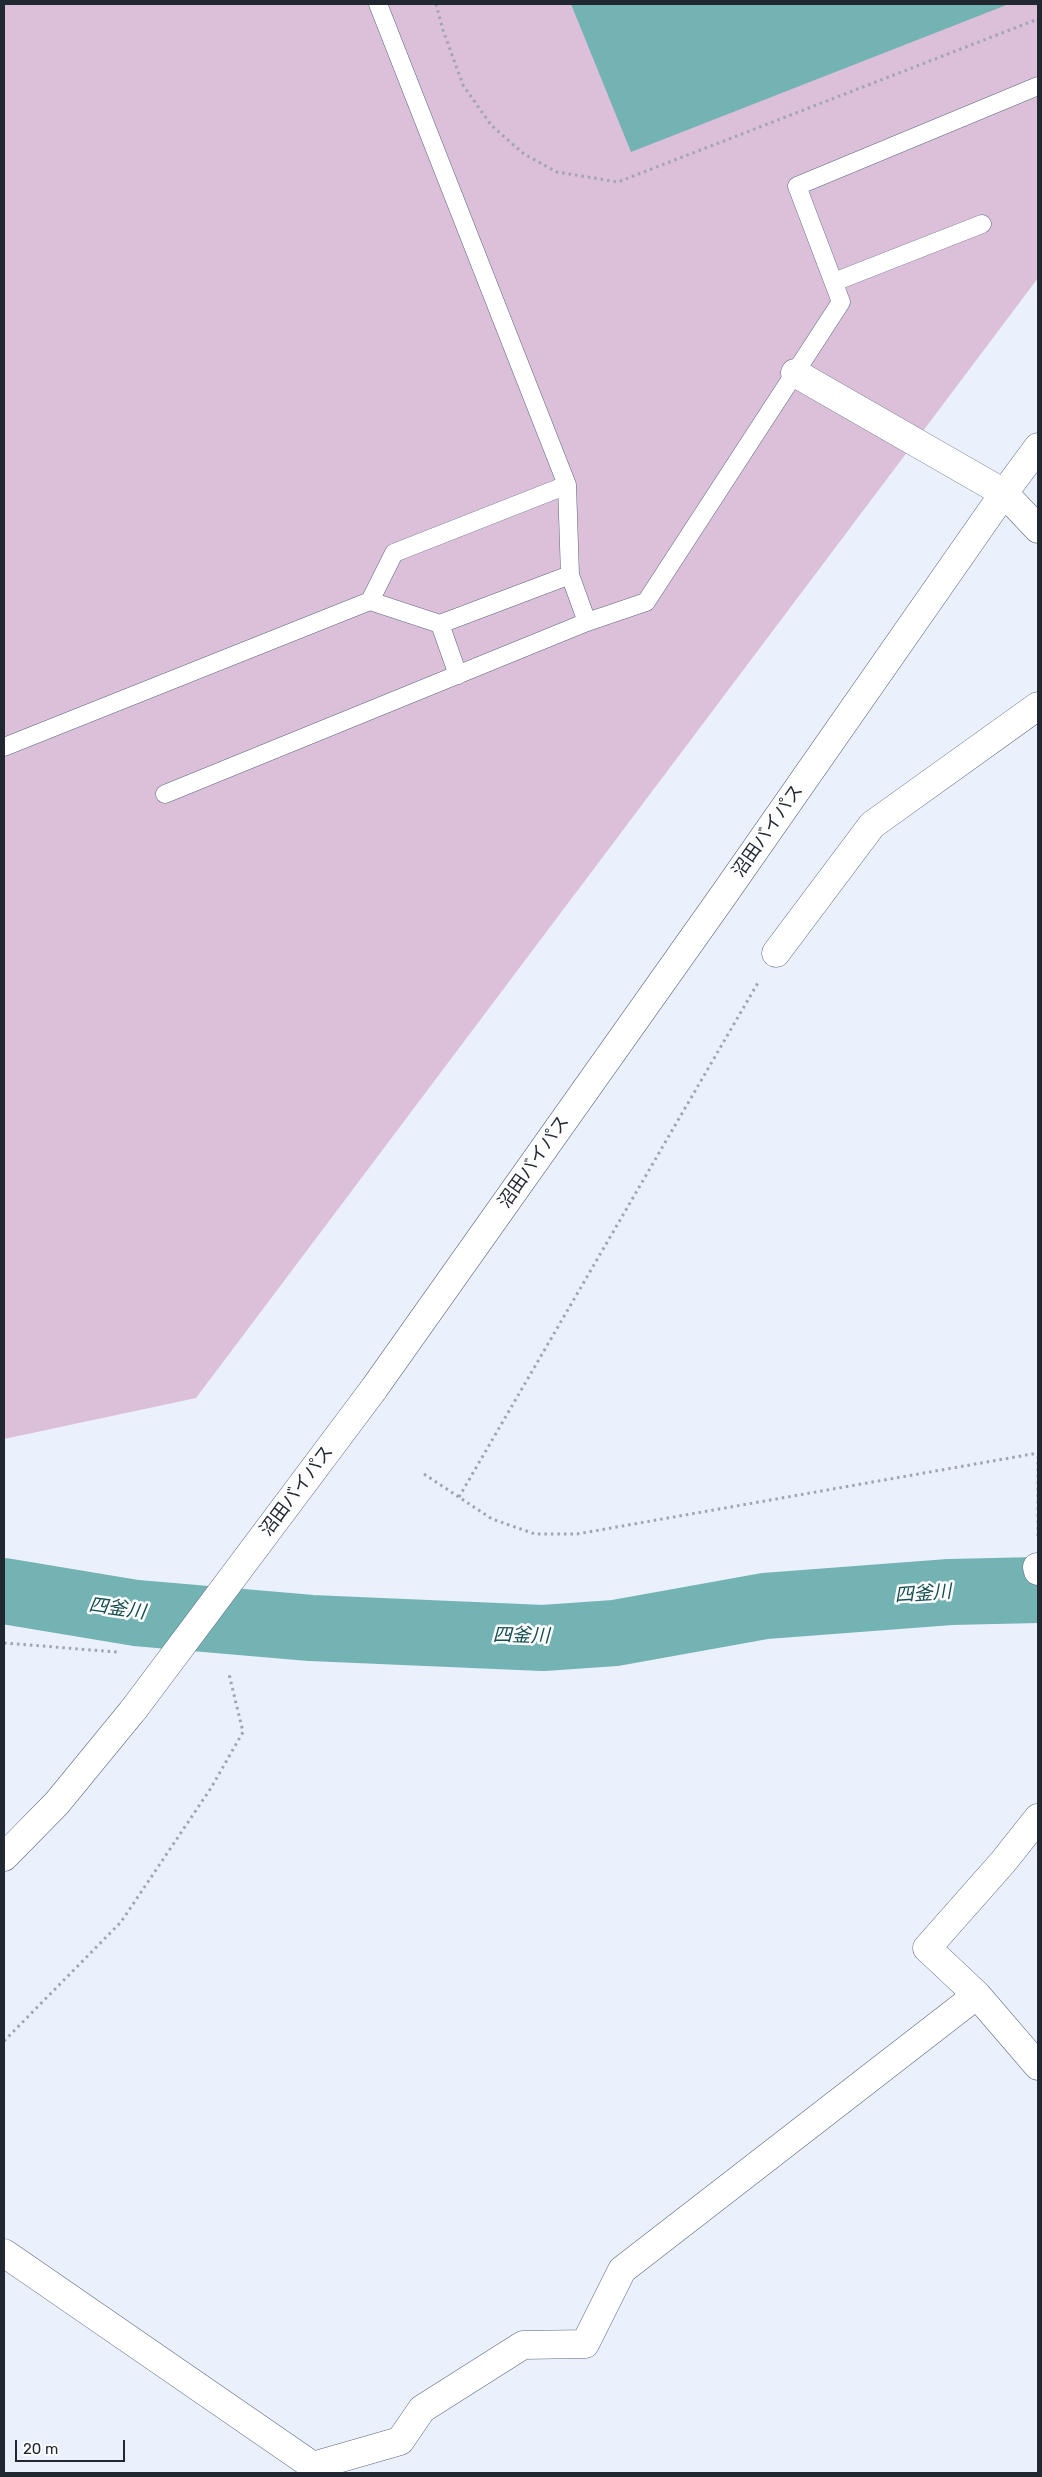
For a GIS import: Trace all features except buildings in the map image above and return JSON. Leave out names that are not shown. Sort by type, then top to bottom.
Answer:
[{"type":"main road","points":[[795,373],[1004,493],[1038,529]]},
{"type":"main road","name":"沼田バイパス","points":[[4,1857],[57,1803],[134,1709],[373,1390],[1038,447]]},
{"type":"main road","points":[[776,953],[872,825],[1038,706]]},
{"type":"main road","points":[[1038,1818],[1003,1862],[927,1948],[977,1995],[1038,2066]]},
{"type":"main road","points":[[4,2253],[312,2470],[400,2440],[422,2409],[523,2345],[585,2344],[622,2270],[977,1995]]},
{"type":"lane","points":[[378,4],[566,484],[570,575],[587,622]]},
{"type":"lane","points":[[164,794],[587,622],[646,602],[841,302],[797,186],[1038,86]]},
{"type":"lane","points":[[834,282],[982,224]]},
{"type":"lane","points":[[370,601],[394,553],[566,484]]},
{"type":"lane","points":[[4,747],[370,601],[440,624],[570,575]]},
{"type":"lane","points":[[440,624],[458,675]]},
{"type":"path","points":[[436,4],[443,30],[463,85],[491,125],[524,154],[557,172],[618,182],[1038,18]]},
{"type":"path","points":[[459,1497],[776,953]]},
{"type":"path","points":[[424,1474],[492,1519],[535,1534],[577,1534],[1038,1455],[1038,1569]]},
{"type":"path","points":[[4,1642],[117,1652]]},
{"type":"path","points":[[4,2041],[121,1922],[211,1788],[243,1732],[229,1674]]},
{"type":"shaded area","points":[[4,4],[1038,4],[1038,278],[196,1398],[4,1439]]},
{"type":"shaded area","points":[[571,4],[1009,4],[631,152]]},
{"type":"waterway","name":"四釜川","points":[[4,1591],[136,1613],[311,1628],[543,1638],[615,1633],[765,1606],[950,1592],[1038,1590]]}]
